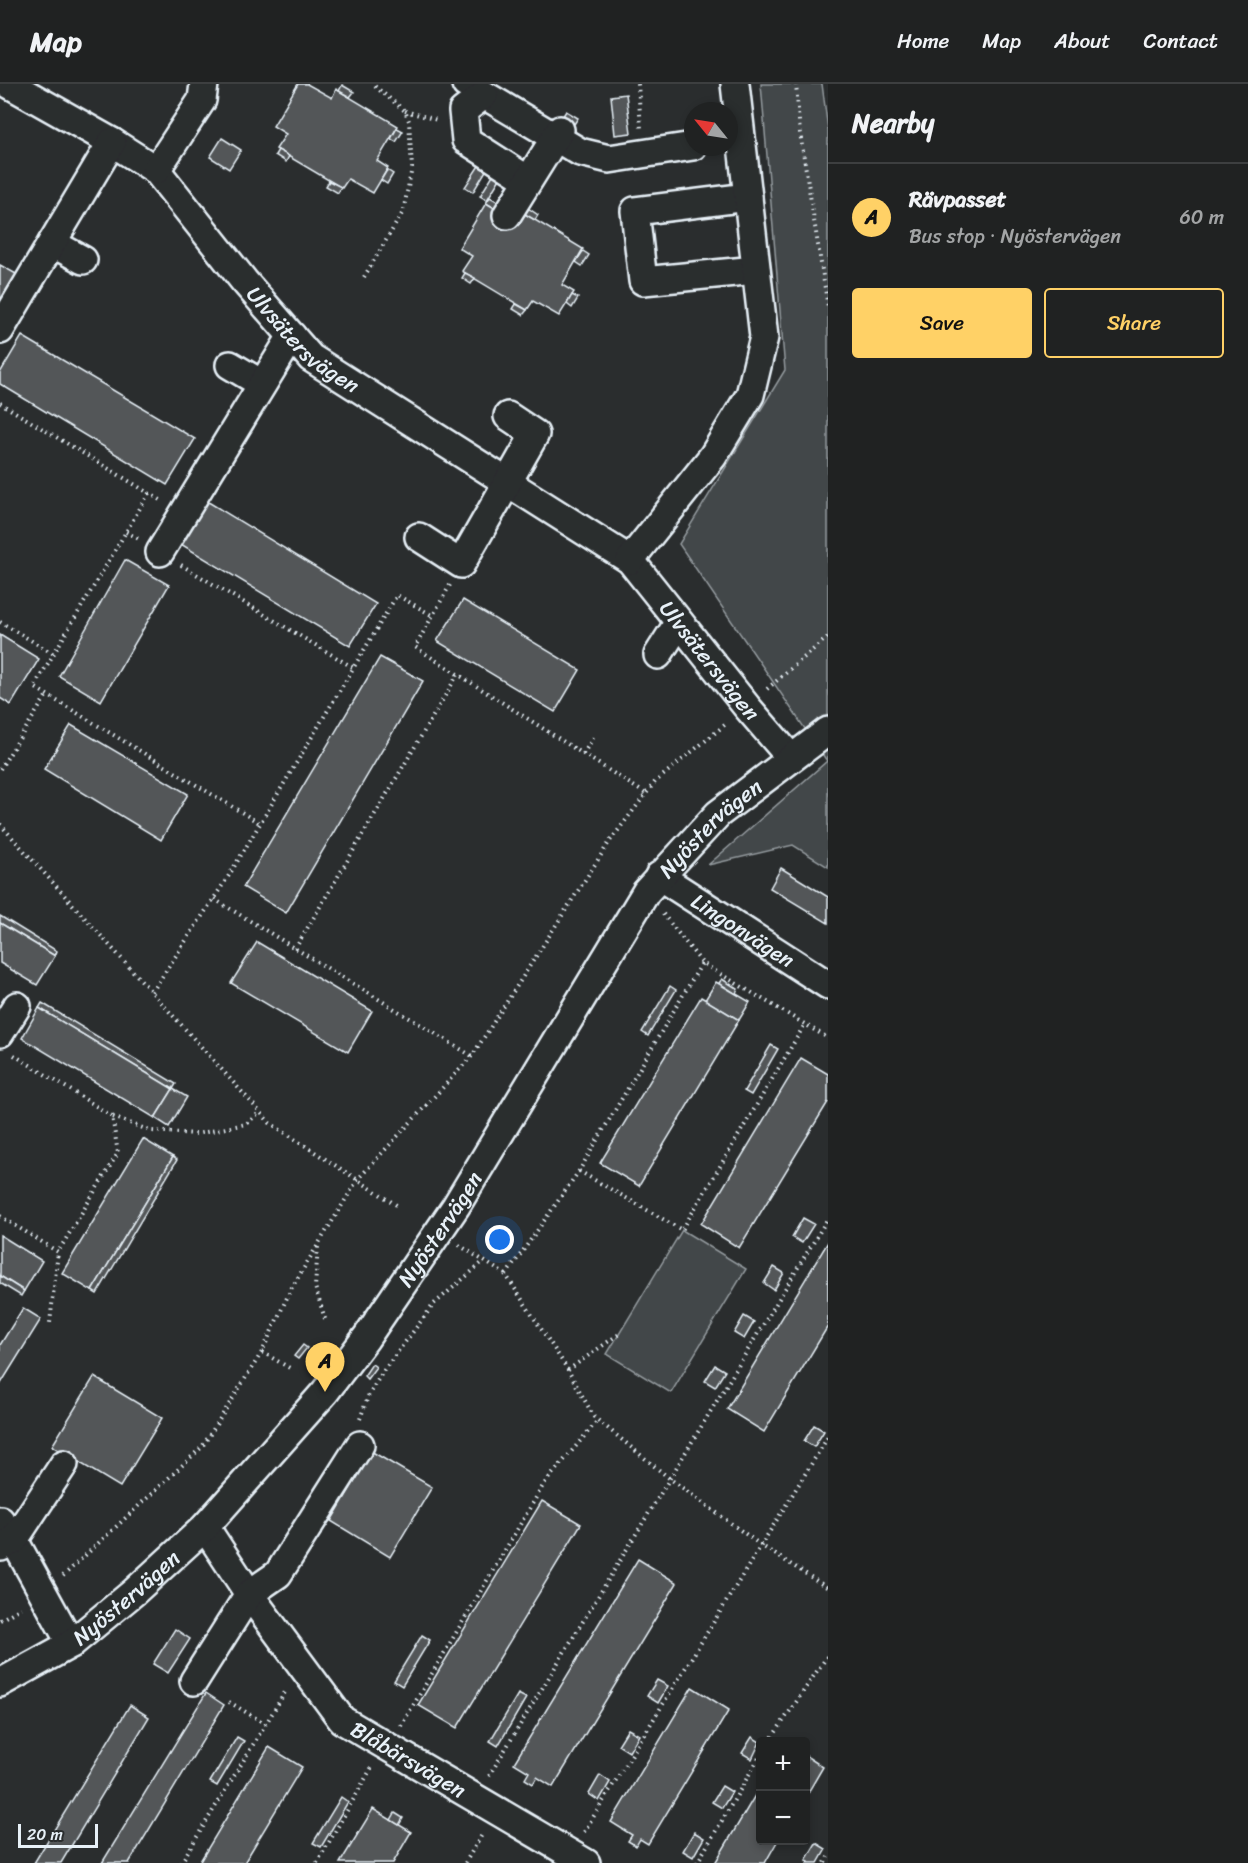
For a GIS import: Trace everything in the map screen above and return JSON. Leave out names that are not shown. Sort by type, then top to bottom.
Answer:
[{"type":"street","name":"Ulvsätersvägen","points":[[9,84],[112,142],[156,170],[244,281],[311,358],[630,560],[747,707],[791,758]]},
{"type":"street","points":[[156,170],[202,100],[204,84]]},
{"type":"street","points":[[735,84],[735,102]]},
{"type":"street","points":[[528,180],[466,140],[463,111],[475,89],[558,134],[580,152],[609,159],[684,147]]},
{"type":"street","points":[[507,214],[558,134]]},
{"type":"street","points":[[0,330],[52,243],[64,203],[112,142]]},
{"type":"street","points":[[630,560],[713,456],[750,395],[764,337],[748,197],[738,152]]},
{"type":"street","points":[[748,197],[635,212],[643,281],[756,270]]},
{"type":"street","points":[[52,243],[83,260]]},
{"type":"street","points":[[160,552],[183,513],[245,433],[262,384],[292,336]]},
{"type":"street","points":[[230,365],[262,384]]},
{"type":"street","points":[[419,537],[461,564],[535,434],[508,416]]},
{"type":"street","points":[[658,655],[680,622]]},
{"type":"street","name":"Nyöstervägen","points":[[0,1683],[71,1644],[134,1592],[205,1527],[325,1392],[366,1338],[456,1206],[653,884],[718,814],[828,731]]},
{"type":"street","name":"Lingonvägen","points":[[653,884],[828,985]]},
{"type":"street","points":[[5,1042],[16,1006]]},
{"type":"street","points":[[194,1681],[249,1594],[278,1574],[360,1445]]},
{"type":"street","points":[[64,1464],[5,1536],[44,1594],[71,1644]]},
{"type":"street","name":"Blåbärsvägen","points":[[205,1527],[249,1594],[342,1720],[578,1859]]},
{"type":"path","points":[[364,277],[403,212],[412,168],[409,121],[405,111],[372,84]]},
{"type":"path","points":[[638,84],[643,154]]},
{"type":"path","points":[[796,84],[800,133],[828,307]]},
{"type":"path","points":[[0,404],[183,513]]},
{"type":"path","points":[[149,494],[34,687],[261,824]]},
{"type":"path","points":[[126,532],[354,668]]},
{"type":"path","points":[[461,564],[415,647],[646,794]]},
{"type":"path","points":[[152,992],[261,824],[397,595],[433,616]]},
{"type":"path","points":[[0,622],[54,654]]},
{"type":"path","points":[[0,1620],[44,1594],[202,1447],[262,1352],[291,1289],[358,1179],[472,1056],[610,842],[655,782],[828,637]]},
{"type":"path","points":[[295,949],[458,674]]},
{"type":"path","points":[[0,769],[46,695]]},
{"type":"path","points":[[584,754],[594,737]]},
{"type":"path","points":[[0,824],[270,1123],[398,1206]]},
{"type":"path","points":[[653,884],[702,963],[828,1038]]},
{"type":"path","points":[[214,899],[472,1056]]},
{"type":"path","points":[[506,1275],[579,1171],[702,963]]},
{"type":"path","points":[[579,1171],[682,1230],[805,1024]]},
{"type":"path","points":[[5,1042],[112,1116],[151,1131],[196,1134],[246,1124],[260,1112]]},
{"type":"path","points":[[50,1323],[58,1252],[118,1154],[112,1116]]},
{"type":"path","points":[[0,1216],[58,1252]]},
{"type":"path","points":[[465,1863],[486,1805],[669,1478],[828,1218]]},
{"type":"path","points":[[456,1243],[506,1275],[598,1420],[669,1478],[762,1546],[828,1588]]},
{"type":"path","points":[[318,1244],[315,1287],[326,1322]]},
{"type":"path","points":[[360,1445],[361,1417],[369,1394],[384,1370],[434,1304],[484,1261]]},
{"type":"path","points":[[568,1370],[619,1334]]},
{"type":"path","points":[[262,1352],[293,1370]]},
{"type":"path","points":[[317,1863],[544,1484],[598,1420]]},
{"type":"path","points":[[578,1859],[828,1437]]},
{"type":"path","points":[[772,1737],[828,1655]]},
{"type":"path","points":[[181,1863],[301,1666]]},
{"type":"path","points":[[229,1702],[266,1724]]},
{"type":"path","points":[[697,1863],[756,1763]]},
{"type":"path","points":[[825,1863],[828,1857]]},
{"type":"shaded area","points":[[761,84],[822,84],[828,130],[828,867],[793,845],[708,865],[827,761],[679,544],[785,370]]},
{"type":"shaded area","points":[[682,1230],[746,1269],[671,1393],[607,1354]]},
{"type":"building","points":[[298,84],[307,84],[332,98],[336,89],[398,126],[377,161],[388,168],[373,193],[348,179],[342,188],[276,149],[286,134],[273,126]]},
{"type":"building","points":[[342,85],[354,92],[350,97],[339,91]]},
{"type":"building","points":[[626,94],[631,133],[615,135],[611,96]]},
{"type":"building","points":[[566,111],[578,118],[569,132],[557,125]]},
{"type":"building","points":[[397,128],[403,131],[396,142],[391,139]]},
{"type":"building","points":[[222,138],[241,150],[229,169],[210,157]]},
{"type":"building","points":[[278,150],[289,156],[286,162],[275,155]]},
{"type":"building","points":[[480,164],[487,169],[473,192],[465,187]]},
{"type":"building","points":[[387,170],[393,174],[387,184],[381,180]]},
{"type":"building","points":[[494,173],[501,177],[487,200],[480,196]]},
{"type":"building","points":[[329,181],[341,187],[338,193],[326,186]]},
{"type":"building","points":[[490,197],[502,204],[498,210],[486,203]]},
{"type":"building","points":[[486,203],[518,222],[525,214],[583,249],[562,285],[574,292],[559,316],[533,301],[527,310],[462,271],[472,256],[459,248]]},
{"type":"building","points":[[528,208],[538,215],[535,220],[525,214]]},
{"type":"building","points":[[583,251],[589,255],[582,266],[576,262]]},
{"type":"building","points":[[0,265],[18,275],[0,307]]},
{"type":"building","points":[[465,273],[475,278],[471,284],[462,278]]},
{"type":"building","points":[[572,295],[578,298],[572,308],[567,304]]},
{"type":"building","points":[[516,304],[527,310],[523,315],[513,309]]},
{"type":"building","points":[[22,336],[195,439],[167,485],[0,384],[0,373]]},
{"type":"building","points":[[205,500],[376,604],[350,646],[179,543]]},
{"type":"building","points":[[125,560],[169,585],[101,701],[59,676]]},
{"type":"building","points":[[463,600],[580,670],[555,712],[437,641]]},
{"type":"building","points":[[0,635],[39,659],[11,705],[0,698]]},
{"type":"building","points":[[380,657],[423,681],[286,913],[243,887]]},
{"type":"building","points":[[71,725],[188,794],[161,840],[44,769]]},
{"type":"building","points":[[781,868],[828,897],[828,923],[770,888]]},
{"type":"building","points":[[0,916],[57,951],[55,956],[0,923]]},
{"type":"building","points":[[0,923],[55,956],[37,985],[0,963]]},
{"type":"building","points":[[257,942],[372,1011],[348,1052],[231,983]]},
{"type":"building","points":[[722,979],[738,989],[736,994],[719,983]]},
{"type":"building","points":[[716,982],[750,1002],[739,1020],[705,1000]]},
{"type":"building","points":[[670,986],[676,990],[648,1036],[642,1032]]},
{"type":"building","points":[[701,997],[739,1020],[639,1186],[600,1163]]},
{"type":"building","points":[[42,1003],[176,1084],[173,1089],[39,1008]]},
{"type":"building","points":[[39,1008],[173,1089],[155,1118],[22,1038]]},
{"type":"building","points":[[771,1045],[778,1049],[751,1095],[744,1091]]},
{"type":"building","points":[[801,1058],[828,1074],[828,1102],[739,1248],[701,1224]]},
{"type":"building","points":[[173,1089],[187,1097],[169,1127],[155,1118]]},
{"type":"building","points":[[143,1139],[173,1157],[92,1291],[62,1273]]},
{"type":"building","points":[[173,1157],[177,1160],[97,1294],[92,1291]]},
{"type":"building","points":[[803,1218],[814,1224],[802,1243],[792,1237]]},
{"type":"building","points":[[0,1235],[42,1261],[24,1291],[0,1276]]},
{"type":"building","points":[[828,1242],[828,1326],[764,1432],[727,1409]]},
{"type":"building","points":[[774,1267],[784,1273],[774,1290],[764,1283]]},
{"type":"building","points":[[0,1276],[24,1291],[21,1296],[0,1283]]},
{"type":"building","points":[[23,1308],[41,1319],[0,1385],[0,1345]]},
{"type":"building","points":[[744,1316],[754,1322],[744,1339],[734,1333]]},
{"type":"building","points":[[303,1345],[307,1348],[298,1359],[294,1356]]},
{"type":"building","points":[[372,1364],[376,1367],[367,1379],[364,1376]]},
{"type":"building","points":[[715,1365],[725,1371],[715,1387],[705,1381]]},
{"type":"building","points":[[94,1377],[162,1418],[120,1487],[52,1446]]},
{"type":"building","points":[[814,1425],[824,1431],[814,1447],[804,1441]]},
{"type":"building","points":[[364,1447],[432,1487],[390,1557],[331,1521],[362,1469],[354,1464]]},
{"type":"building","points":[[542,1501],[581,1524],[457,1728],[418,1705]]},
{"type":"building","points":[[638,1559],[677,1583],[553,1787],[537,1777],[533,1784],[525,1779],[529,1772],[514,1763]]},
{"type":"building","points":[[175,1629],[190,1639],[168,1673],[153,1664]]},
{"type":"building","points":[[422,1635],[430,1640],[402,1686],[394,1681]]},
{"type":"building","points":[[657,1680],[668,1686],[658,1703],[647,1696]]},
{"type":"building","points":[[692,1687],[729,1710],[648,1844],[640,1839],[636,1846],[628,1841],[632,1835],[611,1822]]},
{"type":"building","points":[[206,1693],[224,1705],[129,1863],[102,1863]]},
{"type":"building","points":[[518,1694],[526,1698],[498,1746],[490,1741]]},
{"type":"building","points":[[130,1705],[149,1717],[61,1863],[34,1863]]},
{"type":"building","points":[[628,1729],[639,1735],[629,1752],[618,1745]]},
{"type":"building","points":[[237,1737],[244,1741],[217,1786],[210,1782]]},
{"type":"building","points":[[752,1737],[756,1740],[756,1750],[752,1759],[742,1753]]},
{"type":"building","points":[[269,1747],[302,1767],[244,1863],[199,1863]]},
{"type":"building","points":[[810,1759],[823,1767],[810,1789]]},
{"type":"building","points":[[600,1775],[610,1782],[599,1801],[589,1794]]},
{"type":"building","points":[[722,1786],[732,1792],[722,1808],[712,1802]]},
{"type":"building","points":[[756,1794],[756,1845],[775,1845],[765,1863],[715,1863]]},
{"type":"building","points":[[341,1797],[348,1802],[321,1847],[313,1843]]},
{"type":"building","points":[[373,1809],[411,1832],[393,1863],[340,1863]]},
{"type":"building","points":[[395,1813],[403,1818],[399,1825],[391,1820]]},
{"type":"building","points":[[694,1832],[704,1838],[693,1857],[683,1851]]},
{"type":"building","points":[[816,1843],[826,1849],[818,1863],[808,1863],[809,1861],[806,1860]]},
{"type":"place","name":"Rävpasset","points":[[325,1392]]}]
